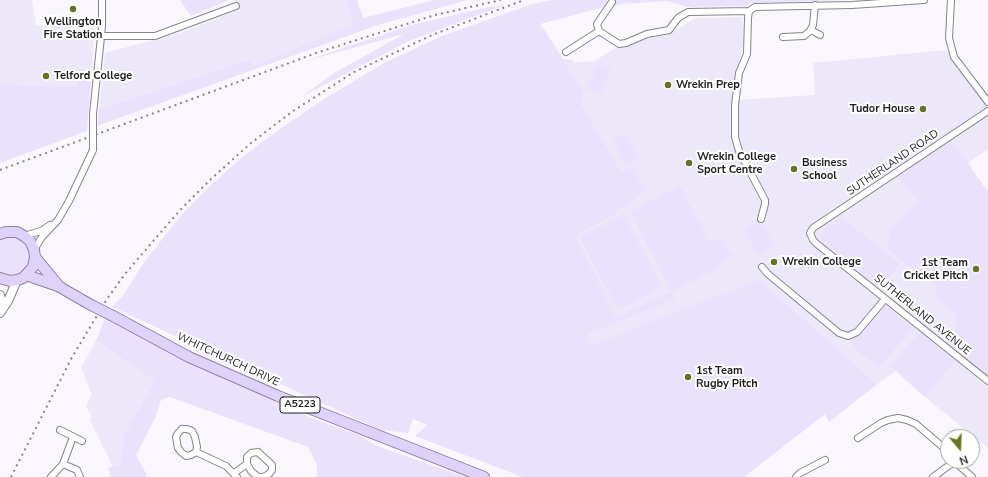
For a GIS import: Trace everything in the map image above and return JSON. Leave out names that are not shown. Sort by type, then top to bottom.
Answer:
[{"type":"main road","points":[[0,234],[6,232],[16,232],[24,236]]},
{"type":"main road","name":"WHITCHURCH DRIVE","points":[[24,236],[30,242],[35,253],[58,286]]},
{"type":"main road","points":[[22,278],[33,267],[35,253]]},
{"type":"main road","name":"WHITCHURCH DRIVE","points":[[0,278],[10,281],[22,278],[58,286],[189,357],[278,396],[484,477]]},
{"type":"street","points":[[35,253],[42,237],[58,220],[75,189],[93,150],[93,114],[102,27],[102,0]]},
{"type":"street","points":[[612,2],[597,24],[599,31],[619,44],[626,43],[647,34],[669,30],[678,18],[688,12],[749,11],[755,7],[852,5],[924,0]]},
{"type":"street","points":[[951,0],[949,38],[954,57],[988,102]]},
{"type":"street","points":[[782,37],[804,36],[811,30],[816,5]]},
{"type":"street","points":[[101,35],[155,36],[236,6]]},
{"type":"street","points":[[749,11],[747,54],[740,68],[738,77],[735,105],[735,137],[739,151],[765,200],[761,219]]},
{"type":"street","points":[[811,30],[820,35]]},
{"type":"street","points":[[566,52],[599,31]]},
{"type":"street","name":"SUTHERLAND ROAD","points":[[810,233],[813,228],[988,111]]},
{"type":"street","points":[[24,236],[41,231],[58,220]]},
{"type":"street","name":"SUTHERLAND AVENUE","points":[[810,233],[813,240],[817,244],[988,381]]},
{"type":"street","points":[[762,266],[773,278],[839,333],[848,336],[857,332],[885,299]]},
{"type":"street","points":[[2,310],[22,278]]},
{"type":"street","points":[[0,295],[2,310]]},
{"type":"street","points":[[858,438],[881,423],[898,418],[916,424],[940,445]]},
{"type":"street","points":[[187,429],[192,431],[196,443],[196,452],[186,456],[181,452],[178,448],[176,437],[178,433],[187,429]]},
{"type":"street","points":[[60,430],[82,441]]},
{"type":"street","points":[[50,477],[63,464],[73,437]]},
{"type":"street","points":[[196,452],[221,463],[235,475],[247,464],[247,457],[251,453],[258,452],[272,465],[272,470],[269,474],[263,477],[258,477],[251,471],[247,464]]},
{"type":"street","points":[[796,477],[825,460]]},
{"type":"street","points":[[63,464],[77,470],[80,477]]},
{"type":"street","points":[[933,477],[944,469]]},
{"type":"street","points":[[962,469],[972,477]]},
{"type":"shaded area","name":"Telford College","points":[[0,0],[32,0],[36,25],[94,28],[91,89],[0,156]]},
{"type":"shaded area","points":[[180,0],[229,0],[191,16]]},
{"type":"shaded area","points":[[235,0],[346,0],[352,25],[252,66],[250,59],[99,109],[105,53],[183,32],[237,10]]},
{"type":"shaded area","points":[[346,0],[357,0],[363,18],[434,0],[468,0],[378,25],[97,126],[99,109],[250,59],[252,66],[352,25]]},
{"type":"shaded area","points":[[552,0],[851,0],[750,3],[747,6],[687,7],[668,1],[623,4],[597,9],[540,24],[583,91],[581,105],[621,172],[633,167],[645,191],[627,205],[616,211],[617,213],[575,235],[616,317],[672,292],[675,299],[587,334],[591,345],[759,280],[876,385],[829,422],[825,414],[744,477],[523,477],[415,436],[427,425],[413,419],[408,433],[381,430],[112,307],[122,297],[145,261],[182,214],[241,158],[273,134],[324,99],[384,63],[442,36],[532,4]]},
{"type":"shaded area","points":[[505,5],[409,41],[301,97],[334,73],[404,34],[302,62],[411,25],[484,8]]},
{"type":"shaded area","name":"Wrekin College","points":[[742,17],[744,41],[737,70],[735,100],[815,95],[813,63],[946,50],[988,108],[988,149],[968,163],[985,188],[988,190],[988,448],[980,442],[980,429],[965,429],[896,371],[829,422],[825,414],[744,477],[523,477],[415,436],[428,425],[543,27],[563,59],[573,60],[575,63],[594,61],[614,49],[632,45],[651,36],[670,33],[696,18]]},
{"type":"shaded area","points":[[598,64],[611,69],[601,94],[587,89]]},
{"type":"shaded area","points":[[77,69],[86,69],[91,74],[87,131],[0,163],[0,85],[77,86]]},
{"type":"shaded area","points":[[626,133],[639,159],[626,165],[613,140]]},
{"type":"shaded area","points":[[950,138],[985,188],[988,190],[988,374],[948,341],[955,330],[957,315],[935,296],[936,286],[887,249],[890,228],[919,202],[896,175]]},
{"type":"shaded area","points":[[680,186],[710,243],[722,237],[732,256],[720,262],[722,266],[672,292],[630,212]]},
{"type":"shaded area","points":[[624,215],[662,287],[618,310],[580,237]]},
{"type":"shaded area","points":[[842,217],[900,264],[880,288],[822,241],[820,237],[822,230]]},
{"type":"shaded area","points":[[755,223],[760,223],[764,226],[772,240],[772,244],[760,256],[746,235],[746,230]]},
{"type":"shaded area","points":[[12,237],[18,238],[29,247],[31,261],[25,272],[13,277],[0,274],[0,240]]},
{"type":"shaded area","points":[[889,305],[915,325],[879,368],[854,348],[851,338],[859,335],[884,307]]},
{"type":"shaded area","points":[[105,318],[237,384],[309,417],[361,436],[372,444],[465,477],[317,477],[317,464],[308,447],[170,397],[161,400],[155,418],[136,455],[148,477],[111,477],[108,468],[120,465],[124,435],[154,381],[96,341]]},
{"type":"shaded area","points":[[920,332],[955,360],[925,397],[890,366]]},
{"type":"shaded area","points":[[96,341],[154,381],[124,435],[120,465],[113,467],[90,420],[92,417],[86,406],[92,395],[81,367]]},
{"type":"railway","points":[[0,170],[319,52],[435,15],[501,0]]},
{"type":"railway","points":[[11,477],[71,359],[107,299],[125,274],[155,239],[183,207],[210,180],[251,143],[293,111],[354,72],[432,35],[524,0]]},
{"type":"place","name":"Wellington Fire Station","points":[[73,9]]},
{"type":"place","name":"Telford College","points":[[46,76]]},
{"type":"place","name":"Wrekin Prep","points":[[668,85]]},
{"type":"place","name":"Tudor House","points":[[923,109]]},
{"type":"place","name":"Wrekin College Sport Centre","points":[[689,163]]},
{"type":"place","name":"Business School","points":[[794,169]]},
{"type":"place","name":"Wrekin College","points":[[774,262]]},
{"type":"place","name":"1st Team Cricket Pitch","points":[[976,269]]},
{"type":"place","name":"1st Team Rugby Pitch","points":[[688,377]]}]
